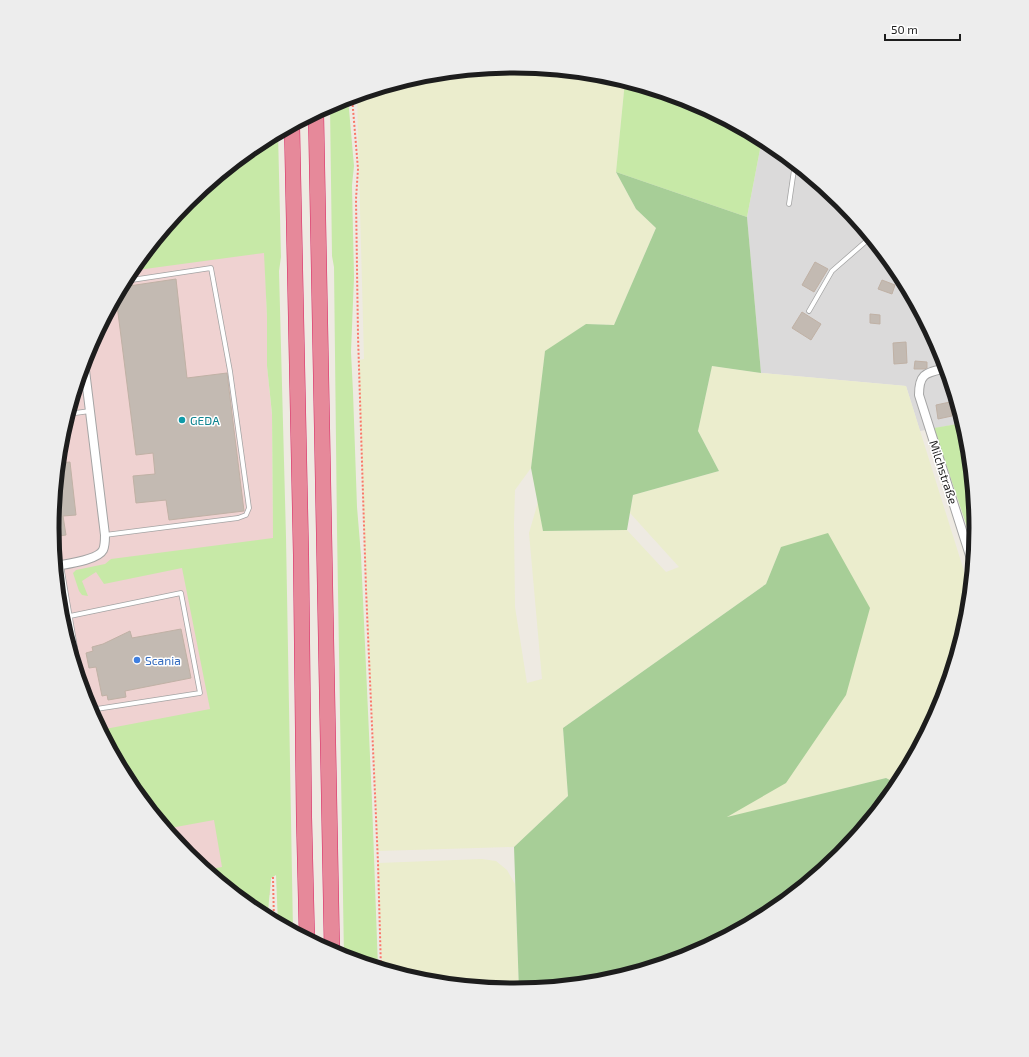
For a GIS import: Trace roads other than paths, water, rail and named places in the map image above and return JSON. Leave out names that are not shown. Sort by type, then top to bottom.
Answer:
[{"type":"highway","points":[[316,119],[332,945]]},
{"type":"highway","points":[[292,131],[304,817],[308,934]]},
{"type":"street","name":"Milchstraße","points":[[941,369],[930,372],[921,379],[919,385],[919,395],[970,541]]},
{"type":"street","points":[[61,565],[92,558],[101,554],[104,549],[105,535],[86,375]]},
{"type":"lane","points":[[788,204],[794,169]]},
{"type":"lane","points":[[809,311],[832,271],[867,240]]},
{"type":"lane","points":[[105,535],[238,518],[246,515],[249,508],[230,371],[211,268],[133,280]]},
{"type":"lane","points":[[82,386],[87,386]]},
{"type":"lane","points":[[74,413],[90,412]]},
{"type":"lane","points":[[63,586],[75,646]]},
{"type":"lane","points":[[70,616],[181,594],[200,693],[97,709]]},
{"type":"place","name":"GEDA","points":[[182,420]]},
{"type":"place","name":"Scania","points":[[137,660]]}]
